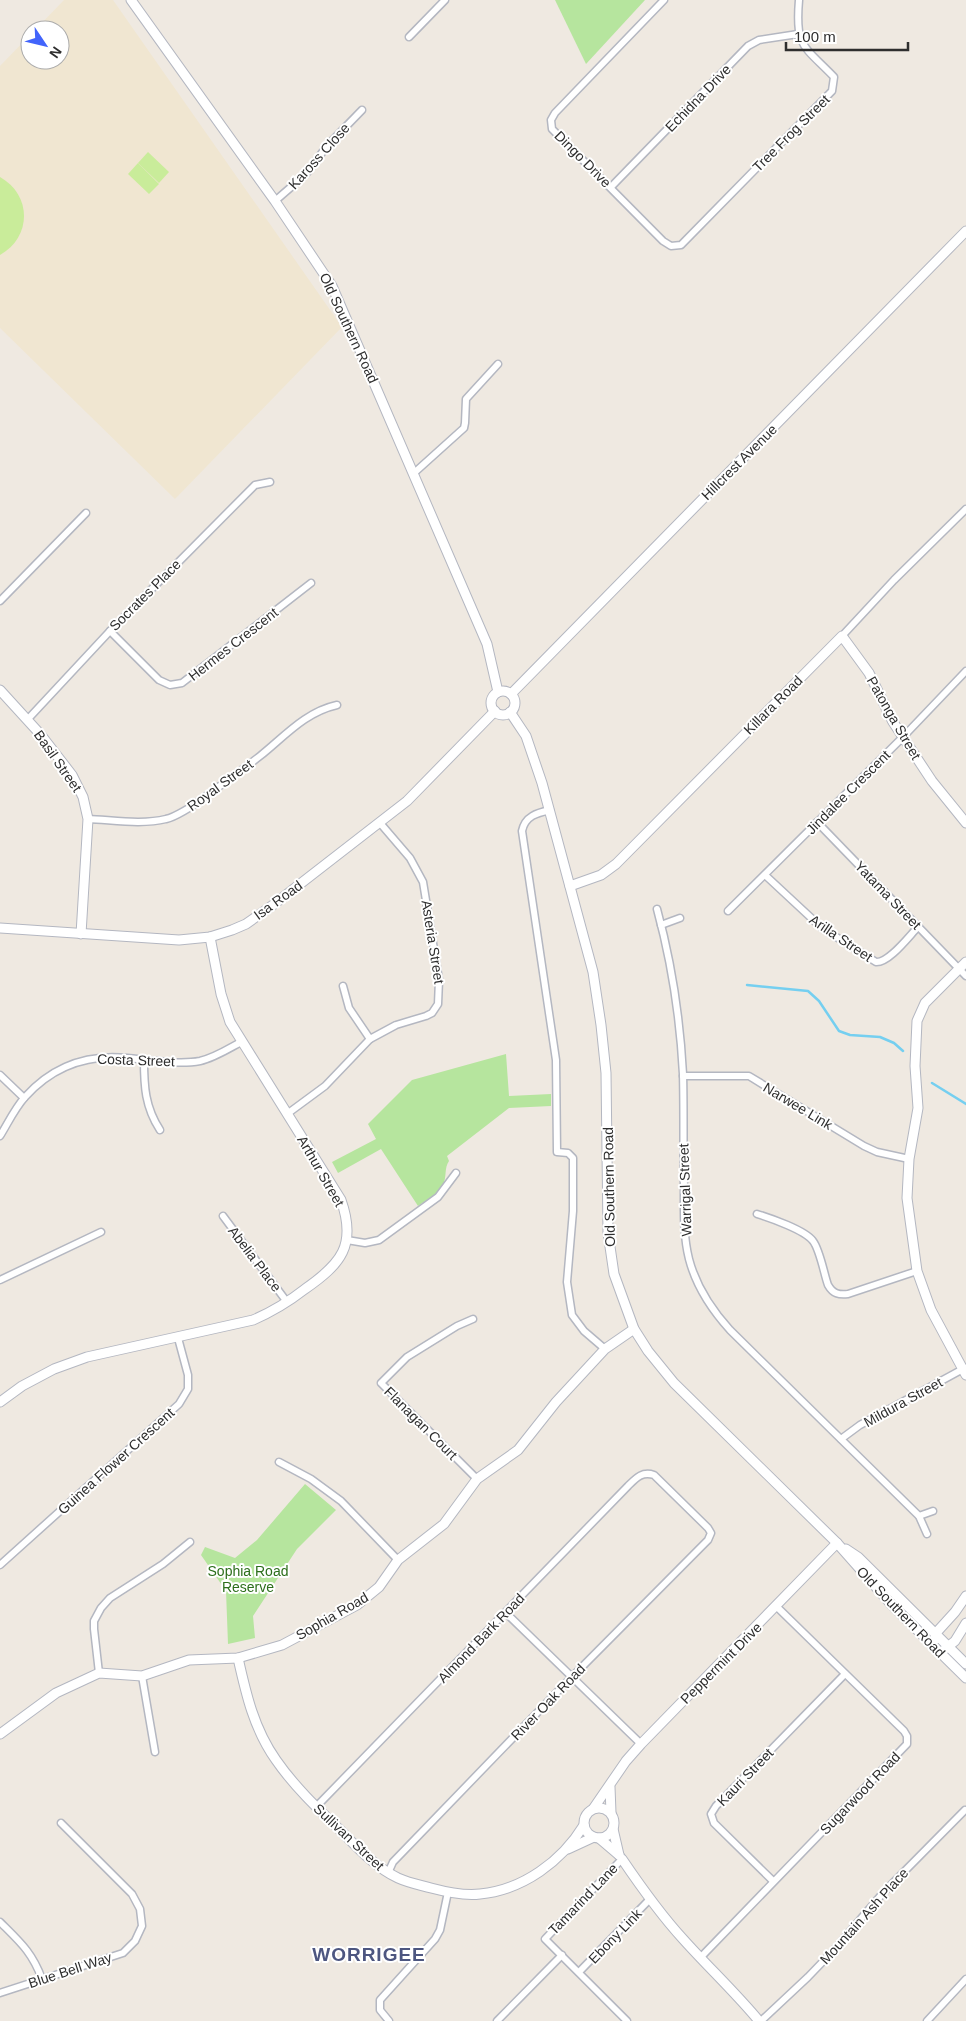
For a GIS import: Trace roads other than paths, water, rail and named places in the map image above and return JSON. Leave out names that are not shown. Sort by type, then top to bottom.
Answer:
[{"type":"street","name":"Old Southern Road","points":[[131,0],[275,201],[332,286],[487,644],[498,692]]},
{"type":"street","points":[[409,37],[445,0]]},
{"type":"street","name":"Dingo Drive","points":[[664,0],[555,113],[551,120],[552,129],[663,242],[673,246]]},
{"type":"street","points":[[798,34],[799,0]]},
{"type":"street","name":"Echidna Drive","points":[[611,187],[748,46],[759,40],[798,34]]},
{"type":"street","name":"Tree Frog Street","points":[[673,246],[681,245],[832,91],[834,77],[801,44],[798,34]]},
{"type":"street","name":"Kaross Close","points":[[275,201],[306,174],[327,146],[362,110]]},
{"type":"street","name":"Hillcrest Avenue","points":[[511,694],[966,231]]},
{"type":"street","points":[[414,473],[464,428],[466,399],[498,364]]},
{"type":"street","name":"Socrates Place","points":[[28,719],[110,630],[255,485],[270,482]]},
{"type":"street","name":"Killara Road","points":[[570,886],[600,875],[616,864],[966,509]]},
{"type":"street","points":[[0,602],[86,513]]},
{"type":"street","name":"Hermes Crescent","points":[[110,630],[159,680],[170,685],[182,683],[311,583]]},
{"type":"street","name":"Patonga Street","points":[[842,636],[872,679],[902,737],[932,781],[966,823]]},
{"type":"street","name":"Jindalee Crescent","points":[[728,911],[966,671]]},
{"type":"street","name":"Basil Street","points":[[0,690],[28,719],[72,776],[83,797],[88,819],[81,934]]},
{"type":"street","points":[[505,691],[511,694],[515,703],[510,712],[502,714],[495,711],[491,701],[498,692],[505,691]]},
{"type":"street","name":"Royal Street","points":[[88,819],[155,821],[168,819],[179,814],[261,755],[290,729],[314,713],[337,705]]},
{"type":"street","name":"Isa Road","points":[[0,928],[180,940],[210,937],[246,924],[380,823],[419,790],[495,711]]},
{"type":"street","name":"Old Southern Road","points":[[510,712],[526,736],[550,810],[593,972],[606,1073],[607,1213],[610,1256],[619,1292],[634,1329],[648,1351],[674,1383],[838,1543],[890,1604],[966,1678]]},
{"type":"street","points":[[550,810],[528,818],[522,831],[556,1060],[557,1152],[568,1153],[573,1158],[573,1211],[567,1282],[572,1315],[584,1331],[605,1349]]},
{"type":"street","name":"Yatama Street","points":[[817,822],[918,927],[964,969]]},
{"type":"street","name":"Asteria Street","points":[[287,1114],[325,1086],[370,1039],[396,1024],[426,1016],[436,1008],[440,997],[423,882],[410,858],[380,823]]},
{"type":"street","name":"Arilla Street","points":[[765,875],[816,924],[876,962],[888,958],[918,927]]},
{"type":"street","name":"Warrigal Street","points":[[657,910],[674,985],[683,1076],[684,1233],[689,1259],[698,1284],[716,1315],[919,1516],[927,1534]]},
{"type":"street","points":[[661,925],[680,918]]},
{"type":"street","name":"Arthur Street","points":[[0,1402],[22,1386],[86,1357],[253,1320],[279,1309],[333,1268],[342,1255],[347,1240],[348,1224],[341,1200],[241,1042],[228,1015],[219,983],[210,937]]},
{"type":"street","points":[[964,969],[933,994],[920,1012],[915,1051],[917,1118],[909,1159],[908,1214],[917,1271],[931,1310],[965,1370]]},
{"type":"street","points":[[343,986],[349,1008],[370,1039]]},
{"type":"street","name":"Costa Street","points":[[0,1136],[24,1098],[52,1074],[80,1061],[108,1057],[201,1061],[241,1042]]},
{"type":"street","points":[[144,1060],[145,1095],[152,1117],[160,1130]]},
{"type":"street","points":[[0,1075],[24,1098]]},
{"type":"street","name":"Narwee Link","points":[[683,1076],[748,1076],[864,1146],[891,1156],[909,1159]]},
{"type":"street","points":[[347,1240],[365,1243],[379,1240],[438,1196],[456,1173]]},
{"type":"street","points":[[757,1214],[776,1219],[811,1239],[816,1246],[828,1285],[832,1291],[838,1294],[848,1294],[917,1271]]},
{"type":"street","name":"Abelia Place","points":[[223,1216],[287,1302]]},
{"type":"street","points":[[0,1280],[101,1232]]},
{"type":"street","name":"Flanagan Court","points":[[473,1319],[457,1326],[406,1357],[381,1383],[477,1479]]},
{"type":"street","name":"Sophia Road","points":[[0,1734],[56,1693],[99,1673],[142,1676],[189,1660],[238,1658],[282,1645],[357,1605],[379,1587],[398,1560],[444,1524],[477,1479],[514,1454],[556,1402],[605,1349],[634,1329]]},
{"type":"street","name":"Guinea Flower Crescent","points":[[0,1565],[179,1404],[188,1389],[188,1375],[178,1338]]},
{"type":"street","name":"Mildura Street","points":[[841,1439],[860,1425],[965,1370]]},
{"type":"street","points":[[279,1462],[311,1479],[341,1501],[398,1560]]},
{"type":"street","name":"River Oak Road","points":[[388,1873],[393,1862],[708,1540],[710,1533],[708,1528],[654,1475],[648,1473]]},
{"type":"street","name":"Almond Bark Road","points":[[316,1807],[628,1486],[639,1475],[648,1473]]},
{"type":"street","points":[[919,1516],[932,1511]]},
{"type":"street","points":[[99,1673],[94,1621],[101,1608],[110,1598],[162,1564],[190,1542]]},
{"type":"street","name":"Old Southern Road","points":[[838,1543],[858,1557],[966,1664]]},
{"type":"street","name":"Peppermint Drive","points":[[593,1809],[610,1787],[616,1774],[641,1744],[838,1543]]},
{"type":"street","points":[[966,1596],[955,1612],[935,1634],[938,1651],[949,1647],[966,1623]]},
{"type":"street","name":"Sugarwood Road","points":[[700,1958],[907,1744],[907,1736],[904,1731],[776,1606]]},
{"type":"street","points":[[506,1613],[641,1744]]},
{"type":"street","name":"Sullivan Street","points":[[238,1658],[254,1720],[275,1760],[316,1807],[388,1873],[408,1882],[448,1892],[478,1895],[508,1888],[535,1874],[566,1850],[596,1838]]},
{"type":"street","name":"Kauri Street","points":[[773,1881],[714,1824],[711,1814],[716,1806],[845,1674]]},
{"type":"street","points":[[142,1676],[155,1752]]},
{"type":"street","points":[[610,1787],[611,1813],[614,1821],[613,1829],[620,1857]]},
{"type":"street","points":[[611,1813],[602,1808],[593,1809],[586,1816],[584,1825],[587,1832],[620,1857],[650,1899],[700,1958],[760,2021]]},
{"type":"street","name":"Mountain Ash Place","points":[[760,2021],[814,1970],[883,1892],[965,1810]]},
{"type":"street","name":"Blue Bell Way","points":[[0,1993],[123,1953],[135,1941],[142,1926],[140,1909],[132,1894],[61,1823]]},
{"type":"street","name":"Sullivan Street","points":[[566,1850],[584,1825]]},
{"type":"street","points":[[596,1838],[607,1836],[613,1829]]},
{"type":"street","name":"Tamarind Lane","points":[[562,1955],[545,1939],[620,1857]]},
{"type":"street","points":[[389,2021],[380,2010],[380,2000],[435,1939],[444,1918],[448,1892]]},
{"type":"street","name":"Ebony Link","points":[[579,1972],[650,1899]]},
{"type":"street","points":[[0,1922],[36,1961],[42,1979]]},
{"type":"street","points":[[497,2021],[562,1955],[627,2021]]},
{"type":"street","points":[[927,2021],[966,1979]]},
{"type":"waterway","points":[[747,985],[808,991],[819,1001],[839,1031],[850,1035],[880,1037],[894,1043],[903,1051]]},
{"type":"waterway","points":[[932,1083],[966,1104]]},
{"type":"district","name":"WORRIGEE","points":[[369,1954]]},
{"type":"park label","name":"Sophia Road Reserve","points":[[248,1579]]}]
